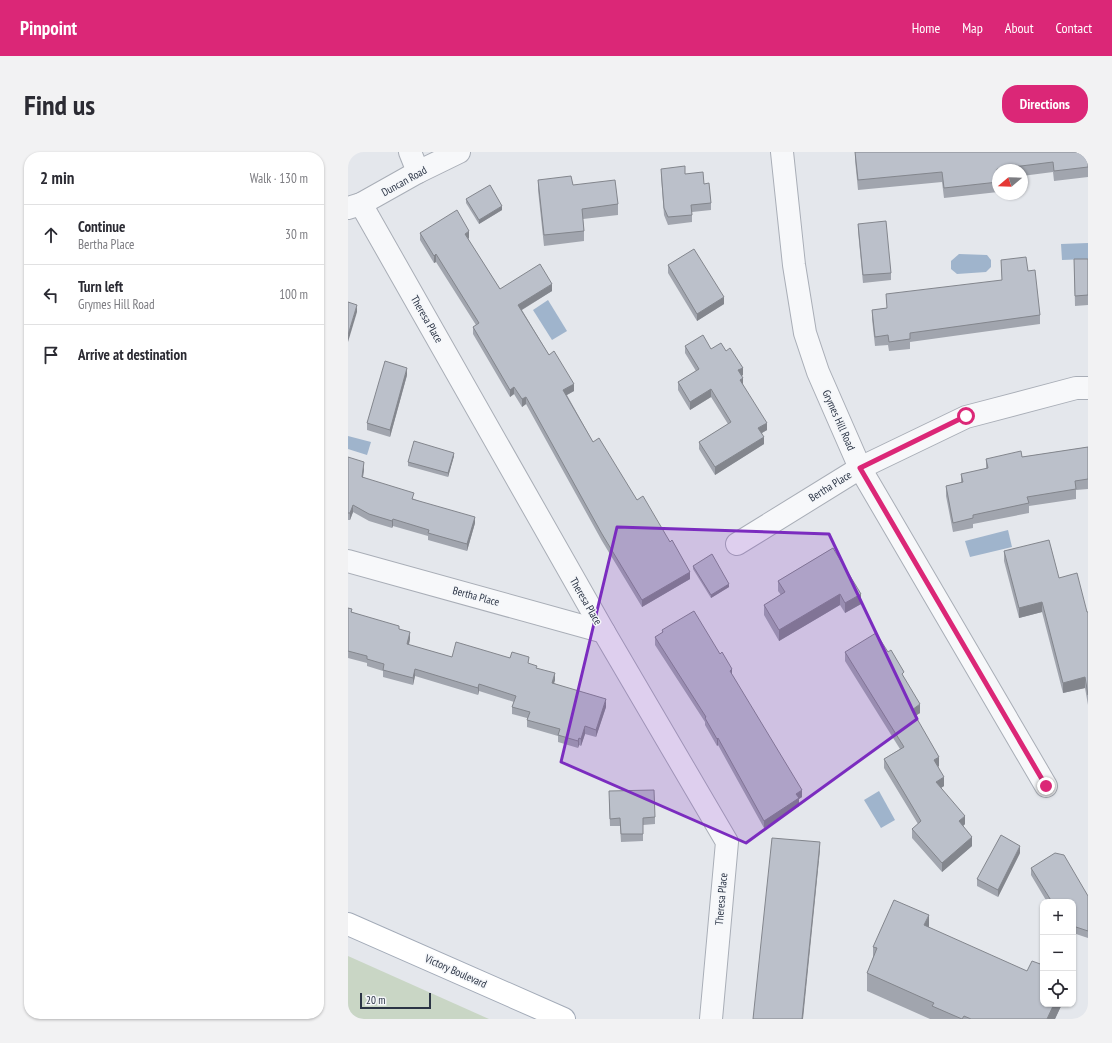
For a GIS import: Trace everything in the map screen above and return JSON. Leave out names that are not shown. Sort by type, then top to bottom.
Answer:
[{"type":"main road","name":"Victory Boulevard","points":[[348,924],[564,1019]]},
{"type":"street","points":[[410,152],[418,172]]},
{"type":"street","name":"Duncan Road","points":[[355,206],[459,152]]},
{"type":"street","name":"Grymes Hill Road","points":[[782,152],[794,265],[805,333],[818,372],[860,468],[1046,786]]},
{"type":"street","name":"Theresa Place","points":[[355,206],[727,842],[710,1019]]},
{"type":"street","name":"Bertha Place","points":[[737,544],[860,468],[966,416],[1076,388],[1088,388]]},
{"type":"street","name":"Bertha Place","points":[[348,561],[604,632]]},
{"type":"highlighted area","points":[[617,527],[829,534],[917,719],[746,843],[561,762]]},
{"type":"green space","points":[[348,956],[489,1019],[348,1019]]},
{"type":"water","points":[[1088,243],[1088,259],[1062,260],[1061,244]]},
{"type":"water","points":[[959,254],[987,255],[991,260],[991,267],[986,272],[957,274],[951,269],[951,261]]},
{"type":"water","points":[[548,300],[567,331],[552,340],[533,310]]},
{"type":"water","points":[[348,436],[371,442],[367,455],[348,449]]},
{"type":"water","points":[[1008,530],[1012,547],[970,557],[965,541]]},
{"type":"water","points":[[879,791],[895,820],[881,828],[864,800]]},
{"type":"building","points":[[855,152],[1088,152],[1088,167],[1054,171],[1053,162],[1028,165],[992,164],[992,183],[944,188],[942,172],[858,180]]},
{"type":"building","points":[[685,166],[685,174],[703,172],[704,184],[709,183],[711,203],[691,205],[692,215],[668,217],[664,208],[661,169]]},
{"type":"building","points":[[571,176],[573,185],[615,180],[618,204],[582,209],[584,231],[544,235],[538,180]]},
{"type":"building","points":[[490,185],[502,206],[479,220],[466,199]]},
{"type":"building","points":[[457,210],[469,231],[465,234],[500,289],[540,264],[552,284],[518,305],[549,355],[554,351],[574,384],[563,390],[593,442],[599,438],[637,500],[643,496],[670,542],[672,540],[690,572],[642,600],[602,534],[526,397],[522,399],[514,387],[510,390],[473,327],[479,323],[436,254],[434,256],[420,233]]},
{"type":"building","points":[[886,221],[891,273],[863,275],[858,224]]},
{"type":"building","points":[[694,249],[724,297],[697,314],[668,265]]},
{"type":"building","points":[[1026,257],[1028,271],[1035,270],[1040,315],[910,333],[910,339],[889,342],[888,335],[875,337],[872,310],[887,308],[886,294],[1002,280],[1001,260]]},
{"type":"building","points":[[1074,259],[1088,259],[1088,295],[1075,296]]},
{"type":"building","points":[[348,302],[357,305],[348,335]]},
{"type":"building","points":[[703,335],[711,349],[721,343],[726,351],[730,348],[743,368],[738,370],[743,378],[740,380],[767,423],[758,428],[764,437],[715,467],[699,442],[731,422],[711,389],[690,402],[678,382],[699,369],[685,346]]},
{"type":"building","points":[[385,361],[407,368],[390,430],[367,423]]},
{"type":"building","points":[[414,441],[454,453],[448,473],[408,462]]},
{"type":"building","points":[[1088,447],[1088,479],[1075,481],[1076,489],[1027,497],[1029,503],[973,515],[973,518],[953,523],[946,486],[963,482],[961,474],[988,468],[986,459],[1021,451],[1022,457]]},
{"type":"building","points":[[348,457],[364,462],[362,477],[414,493],[412,499],[475,517],[467,544],[428,533],[429,530],[393,519],[392,521],[369,514],[353,505],[350,513],[348,513]]},
{"type":"building","points":[[1049,540],[1059,578],[1077,573],[1088,612],[1088,695],[1085,677],[1063,683],[1042,602],[1019,608],[1004,551]]},
{"type":"building","points":[[833,548],[861,594],[845,603],[840,594],[779,630],[764,605],[785,592],[778,581]]},
{"type":"building","points":[[712,554],[729,584],[711,595],[693,566]]},
{"type":"building","points":[[348,608],[352,609],[351,612],[399,626],[399,629],[410,632],[407,644],[452,657],[456,642],[510,658],[512,652],[529,657],[528,663],[537,666],[536,668],[555,673],[552,683],[606,699],[596,730],[585,726],[581,739],[579,738],[578,741],[558,735],[560,729],[527,720],[530,712],[512,707],[516,696],[479,684],[478,688],[415,669],[413,678],[383,670],[384,664],[367,659],[367,656],[348,651]]},
{"type":"building","points":[[694,611],[720,654],[722,652],[732,669],[730,671],[802,790],[796,794],[799,798],[764,821],[718,738],[717,739],[705,718],[706,717],[655,637],[663,632],[662,630]]},
{"type":"building","points":[[876,633],[888,652],[891,650],[904,672],[902,674],[920,704],[912,710],[939,757],[934,760],[944,777],[936,782],[965,816],[959,821],[972,837],[942,863],[912,829],[921,821],[884,759],[904,747],[845,652]]},
{"type":"building","points":[[654,790],[655,817],[643,818],[643,834],[621,834],[620,818],[610,819],[609,791]]},
{"type":"building","points":[[1001,835],[1020,846],[998,890],[977,879]]},
{"type":"building","points":[[772,838],[820,842],[802,1019],[753,1019]]},
{"type":"building","points":[[1055,853],[1064,855],[1088,896],[1088,931],[1076,927],[1076,899],[1050,899],[1031,868]]},
{"type":"building","points":[[894,900],[929,915],[924,925],[1027,971],[1032,961],[1040,964],[1040,1007],[1053,1007],[1047,1019],[971,1019],[964,1016],[962,1019],[932,1006],[934,1003],[867,973],[877,948],[873,947]]},
{"type":"route","points":[[966,416],[860,468],[1046,786]]}]
